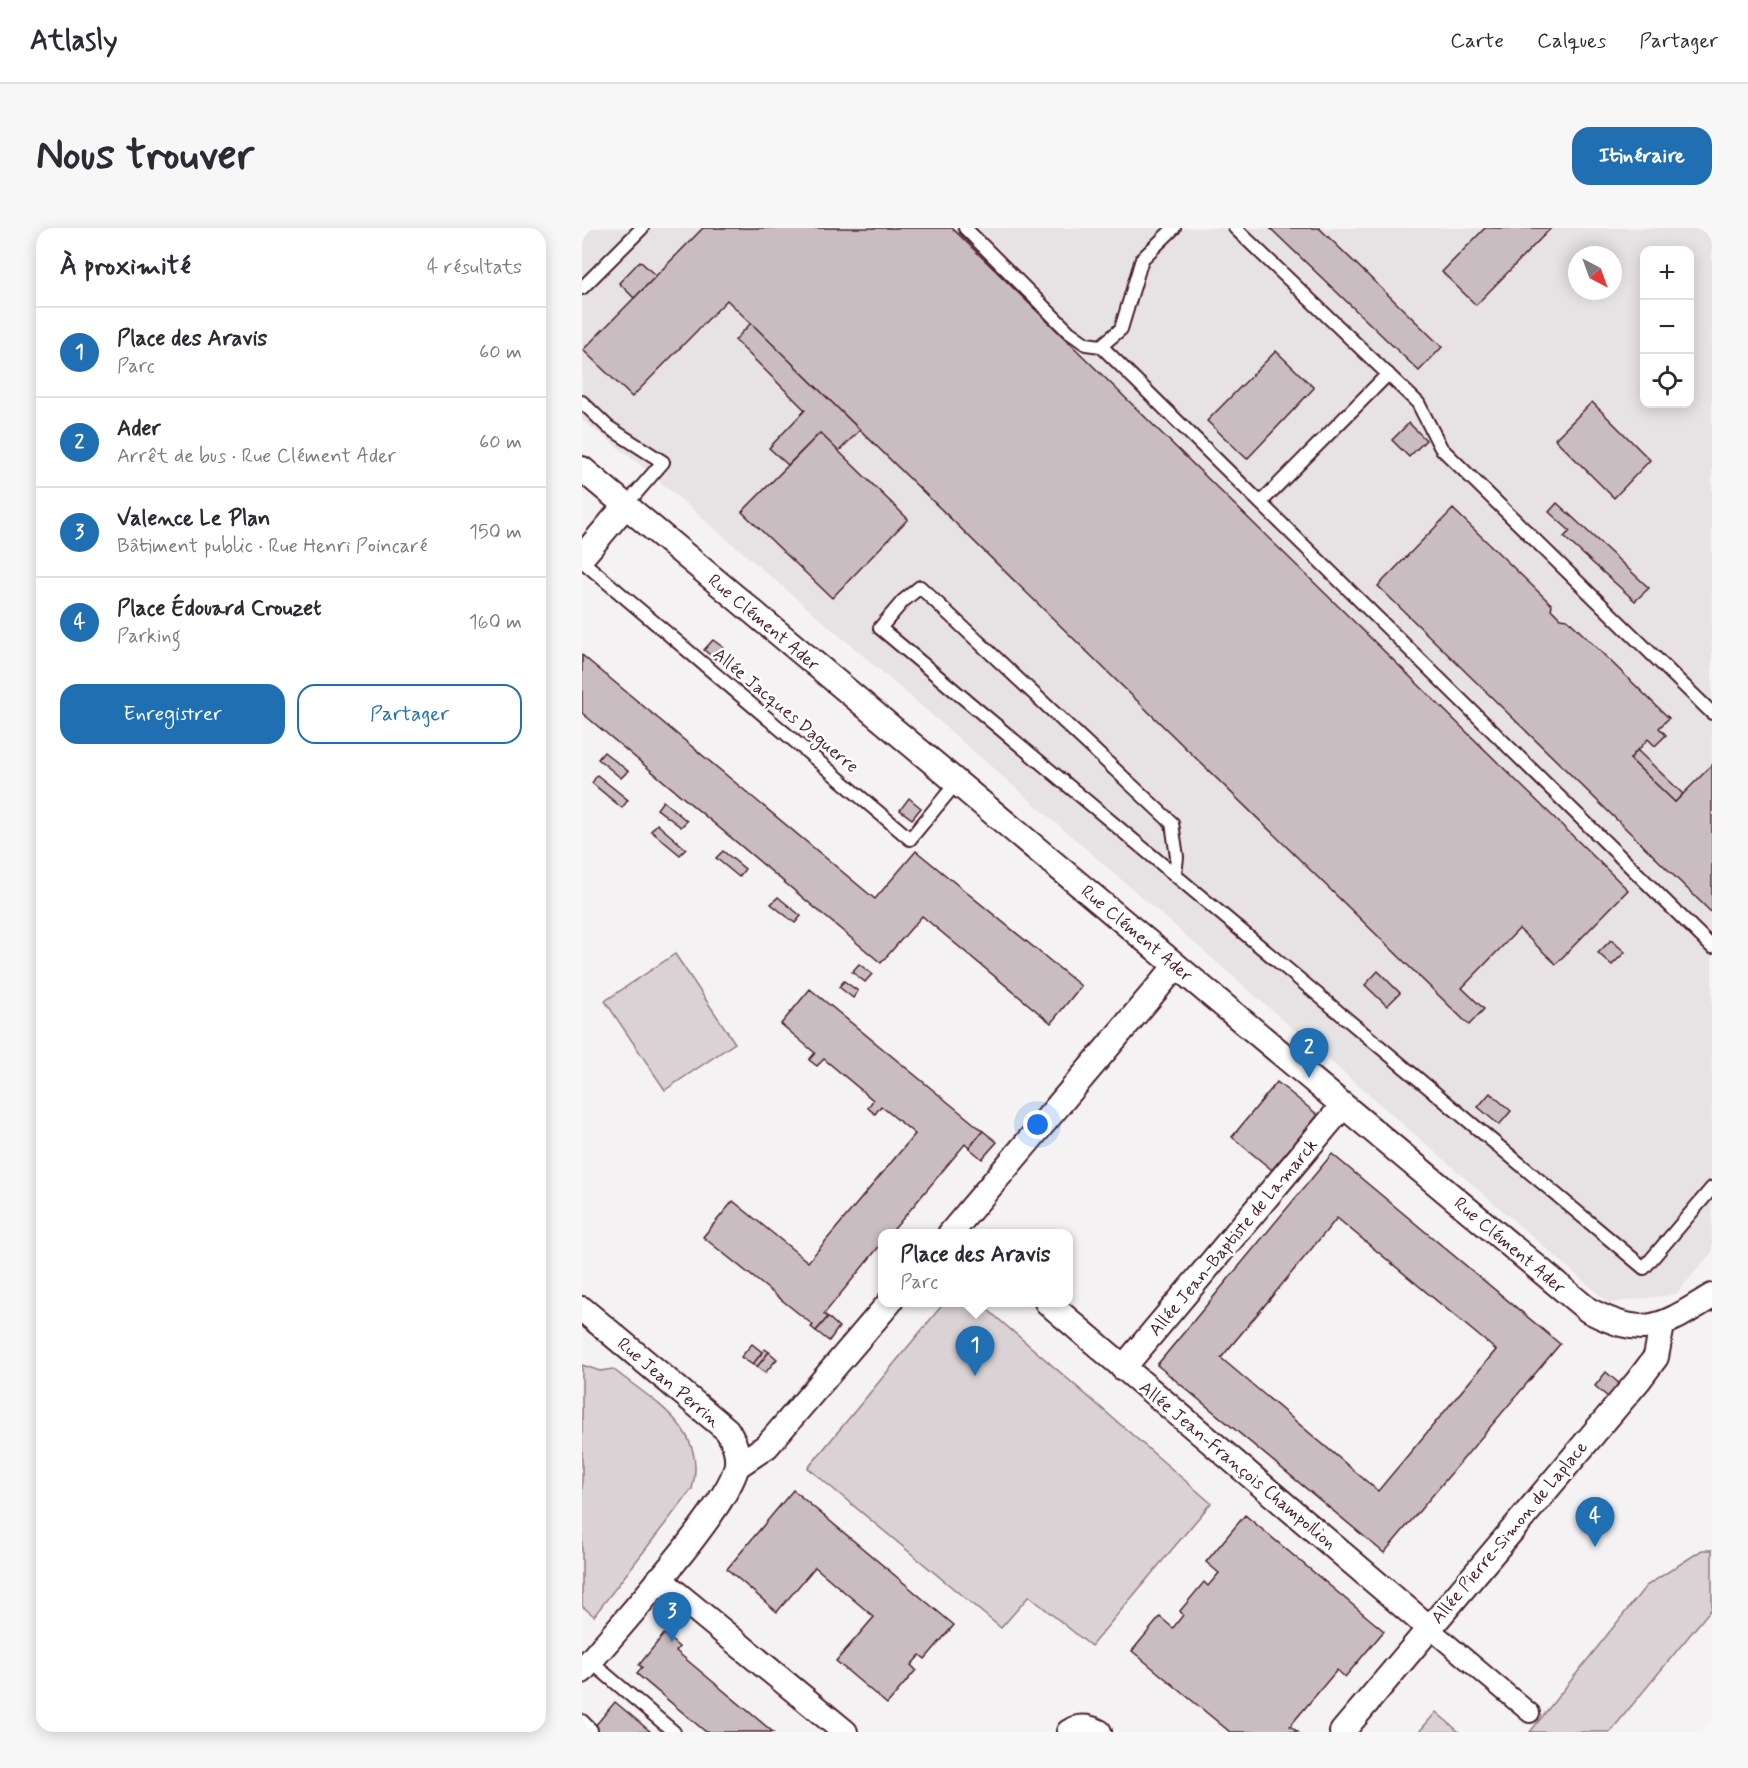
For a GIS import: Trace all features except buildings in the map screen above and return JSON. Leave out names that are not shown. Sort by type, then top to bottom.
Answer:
[{"type":"street","name":"Rue Clément Ader","points":[[582,469],[1342,1107],[1588,1310],[1613,1323],[1634,1328],[1662,1325],[1712,1296]]},
{"type":"street","points":[[582,559],[625,506]]},
{"type":"street","points":[[960,1229],[1176,966]]},
{"type":"street","name":"Allée Jean-Baptiste de Lamarck","points":[[1123,1368],[1342,1107]]},
{"type":"street","points":[[586,1666],[659,1579],[729,1487],[737,1466],[767,1446],[886,1307]]},
{"type":"street","name":"Allée Jean-François Champollion","points":[[1053,1307],[1428,1627]]},
{"type":"street","name":"Rue Jean Perrin","points":[[582,1309],[727,1430],[736,1446],[737,1466]]},
{"type":"street","name":"Allée Pierre-Simon de Laplace","points":[[1342,1732],[1428,1627],[1638,1381],[1656,1357],[1662,1325]]},
{"type":"street","points":[[659,1579],[845,1732]]},
{"type":"street","points":[[1428,1627],[1530,1713]]},
{"type":"street","points":[[1069,1732],[1075,1728],[1089,1727],[1099,1732]]},
{"type":"lane","points":[[582,288],[642,228]]},
{"type":"lane","points":[[965,228],[1069,332],[1086,344],[1101,346],[1712,947]]},
{"type":"lane","points":[[1101,346],[1121,329],[1142,259],[1174,228]]},
{"type":"lane","points":[[1235,228],[1418,403],[1441,448],[1712,713]]},
{"type":"lane","points":[[1261,502],[1388,374]]},
{"type":"lane","points":[[582,402],[608,427],[663,462],[625,506]]},
{"type":"lane","name":"Allée Jacques Daguerre","points":[[582,559],[910,839],[957,782]]},
{"type":"lane","points":[[1175,875],[1177,857],[1172,823],[920,587],[903,601],[880,628],[1644,1269],[1712,1188]]},
{"type":"lane","points":[[586,1666],[674,1732]]},
{"type":"shaded area","points":[[582,228],[703,228],[583,351],[632,397],[727,300],[751,323],[735,340],[805,410],[769,447],[788,465],[743,512],[838,452],[860,430],[1469,1025],[1484,1009],[1462,988],[1519,929],[1628,889],[952,228],[1270,228],[1419,371],[1442,347],[1319,228],[1485,228],[1476,304],[1551,228],[1712,228],[1712,765],[1683,794],[1638,750],[1648,739],[1656,746],[1666,735],[1659,728],[1669,717],[1567,619],[1560,618],[1551,609],[1552,605],[1453,509],[1712,913],[1712,1252],[1676,1294],[1609,1303],[642,466],[582,420]],"holes":[[[1276,351],[1314,389],[1246,458],[1207,421]],[[1592,403],[1650,460],[1614,498],[1555,439]],[[1409,423],[1426,440],[1409,457],[1392,440]],[[1570,531],[1648,588],[1635,601],[1565,538]]]},
{"type":"shaded area","points":[[675,954],[735,1043],[665,1090],[605,1001]]},
{"type":"shaded area","points":[[941,1307],[985,1307],[1211,1503],[1091,1646],[1029,1596],[1001,1628],[808,1468]]},
{"type":"shaded area","points":[[582,1365],[600,1371],[613,1369],[660,1406],[685,1433],[693,1450],[695,1468],[692,1489],[594,1616],[582,1606]]},
{"type":"shaded area","points":[[1702,1550],[1712,1550],[1712,1608],[1610,1732],[1530,1732],[1646,1586]]},
{"type":"shaded area","points":[[1436,1712],[1459,1732],[1419,1732]]},
{"type":"place","name":"Ader","points":[[1309,1078]]},
{"type":"place","name":"Place des Aravis","points":[[975,1376]]},
{"type":"place","name":"Place Édouard Crouzet","points":[[1595,1547]]},
{"type":"place","name":"Valence Le Plan","points":[[672,1642]]}]
